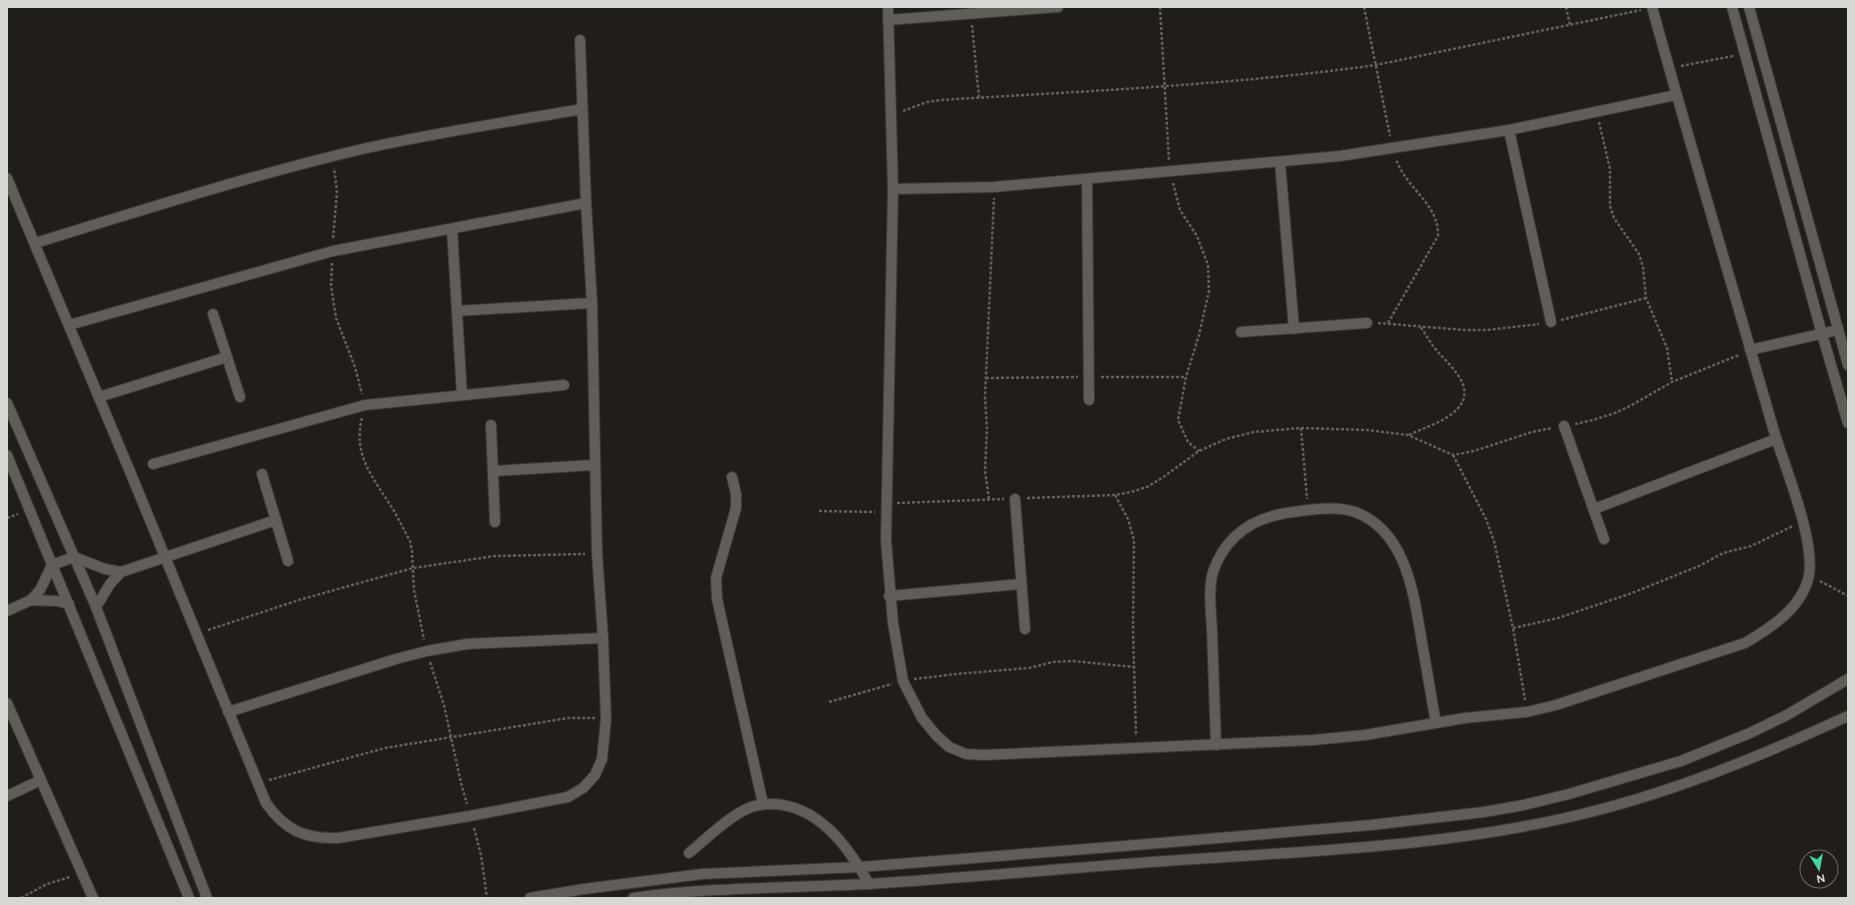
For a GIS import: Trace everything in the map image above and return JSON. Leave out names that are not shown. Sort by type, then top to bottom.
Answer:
[{"type":"street","points":[[888,7],[893,189],[886,508],[889,596],[903,681],[922,718],[936,735],[949,747],[966,754],[984,755],[1313,740],[1365,735],[1465,718],[1527,712],[1556,705],[1745,643],[1766,631],[1785,616],[1800,598],[1809,576],[1809,553],[1802,522],[1750,350],[1652,7]]},
{"type":"street","points":[[888,20],[1058,7]]},
{"type":"street","points":[[1732,7],[1822,334],[1848,422]]},
{"type":"street","points":[[1749,7],[1848,365]]},
{"type":"street","points":[[7,178],[165,556],[257,783],[266,803],[276,816],[289,827],[304,835],[321,839],[338,838],[470,816],[568,797],[583,788],[595,775],[602,759],[606,719],[604,638],[597,553],[592,303],[586,203],[580,40]]},
{"type":"street","points":[[893,189],[994,186],[1087,179],[1170,170],[1280,162],[1393,149],[1509,130],[1676,95]]},
{"type":"street","points":[[35,243],[224,185],[333,156],[402,141],[582,109]]},
{"type":"street","points":[[1509,130],[1551,322]]},
{"type":"street","points":[[1280,162],[1294,329]]},
{"type":"street","points":[[1087,179],[1089,400]]},
{"type":"street","points":[[69,325],[333,251],[586,203]]},
{"type":"street","points":[[452,228],[462,394]]},
{"type":"street","points":[[456,310],[592,303]]},
{"type":"street","points":[[212,314],[240,397]]},
{"type":"street","points":[[1241,332],[1367,323]]},
{"type":"street","points":[[1750,350],[1838,330]]},
{"type":"street","points":[[99,397],[227,358]]},
{"type":"street","points":[[153,464],[365,405],[462,394],[564,385]]},
{"type":"street","points":[[7,403],[96,607],[207,898]]},
{"type":"street","points":[[491,425],[495,522]]},
{"type":"street","points":[[1564,426],[1604,539]]},
{"type":"street","points":[[1594,509],[1776,439]]},
{"type":"street","points":[[7,455],[189,898]]},
{"type":"street","points":[[493,471],[595,465]]},
{"type":"street","points":[[262,474],[288,561]]},
{"type":"street","points":[[732,477],[736,494],[736,508],[716,578],[717,599],[763,804]]},
{"type":"street","points":[[1015,499],[1024,629]]},
{"type":"street","points":[[1216,745],[1211,598],[1213,574],[1222,552],[1236,534],[1256,521],[1278,514],[1308,510],[1330,509],[1354,512],[1376,523],[1392,542],[1405,564],[1413,593],[1436,723]]},
{"type":"street","points":[[96,607],[110,584],[122,572],[165,556],[276,520]]},
{"type":"street","points":[[7,611],[31,600],[40,590],[52,565],[74,557],[105,569],[122,572]]},
{"type":"street","points":[[889,596],[1021,584]]},
{"type":"street","points":[[31,600],[69,604]]},
{"type":"street","points":[[228,712],[396,659],[427,651],[467,644],[604,638]]},
{"type":"street","points":[[530,898],[584,889],[702,874],[860,867],[1371,825],[1484,812],[1524,805],[1612,782],[1695,756],[1750,734],[1787,715],[1848,679]]},
{"type":"street","points":[[7,703],[93,898]]},
{"type":"street","points":[[633,898],[701,891],[869,884],[1298,852],[1485,833],[1575,816],[1656,793],[1762,754],[1848,716]]},
{"type":"street","points":[[7,796],[41,780]]},
{"type":"street","points":[[689,853],[739,813],[763,804],[781,804],[803,810],[822,822],[860,867],[869,884]]},
{"type":"path","points":[[1160,7],[1170,170],[1180,210],[1197,236],[1208,265],[1209,291],[1199,335],[1186,377],[1178,420],[1188,442],[1199,451]]},
{"type":"path","points":[[1364,7],[1393,149],[1400,171],[1433,210],[1438,225],[1438,236],[1388,324]]},
{"type":"path","points":[[1566,7],[1570,25]]},
{"type":"path","points":[[892,116],[913,106],[927,102],[1165,87],[1305,74],[1376,64],[1652,7]]},
{"type":"path","points":[[971,14],[979,98]]},
{"type":"path","points":[[1669,69],[1745,53]]},
{"type":"path","points":[[1596,112],[1608,156],[1611,182],[1610,206],[1614,218],[1639,254],[1643,267],[1646,298],[1667,348],[1672,382]]},
{"type":"path","points":[[333,156],[337,192],[331,286],[336,318],[355,367],[365,405],[358,431],[359,444],[364,461],[410,540],[415,600],[427,651],[444,705],[460,783],[478,837],[482,855],[487,898]]},
{"type":"path","points":[[989,499],[985,471],[987,428],[985,397],[994,186]]},
{"type":"path","points":[[1367,323],[1420,326],[1441,330],[1487,330],[1551,322],[1646,298]]},
{"type":"path","points":[[1408,435],[1453,413],[1462,403],[1465,393],[1462,379],[1438,352],[1420,326]]},
{"type":"path","points":[[820,511],[886,508],[989,499],[1115,495],[1147,487],[1199,451],[1226,439],[1254,432],[1301,428],[1367,430],[1408,435],[1453,455],[1474,451],[1532,432],[1593,420],[1632,405],[1672,382],[1750,350]]},
{"type":"path","points":[[1301,428],[1308,510]]},
{"type":"path","points":[[1453,455],[1486,519],[1494,540],[1513,628],[1527,712]]},
{"type":"path","points":[[1115,495],[1128,519],[1134,540],[1133,618],[1136,748]]},
{"type":"path","points":[[1513,628],[1558,618],[1632,593],[1699,566],[1723,553],[1751,546],[1802,522]]},
{"type":"path","points":[[197,634],[299,600],[413,568],[495,556],[597,553]]},
{"type":"path","points":[[1809,576],[1848,596]]},
{"type":"path","points":[[829,702],[903,681],[956,674],[1029,668],[1053,662],[1073,661],[1134,667]]},
{"type":"path","points":[[257,783],[366,752],[568,718],[606,719]]},
{"type":"path","points":[[21,898],[48,884],[82,873]]}]
